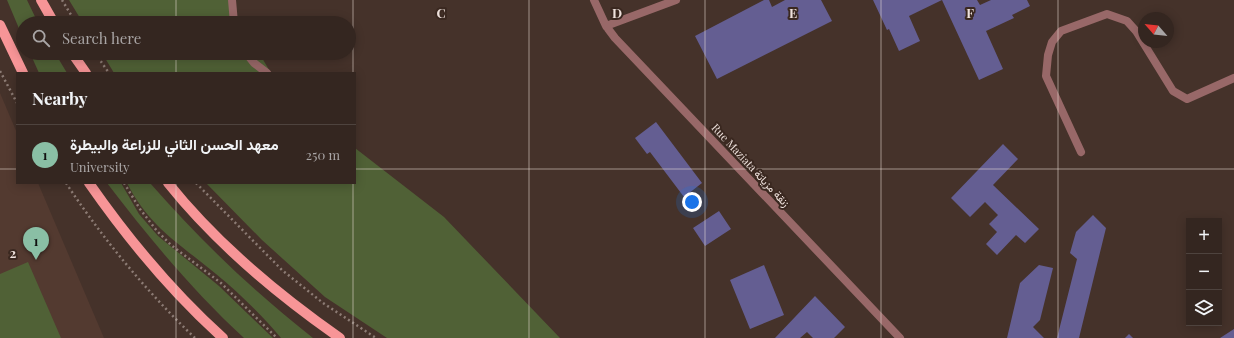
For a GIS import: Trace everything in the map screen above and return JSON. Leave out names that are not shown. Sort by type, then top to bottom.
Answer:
[{"type":"main road","points":[[41,0],[50,16]]},
{"type":"main road","points":[[0,25],[16,58]]},
{"type":"main road","points":[[17,60],[23,72]]},
{"type":"main road","points":[[77,60],[85,72]]},
{"type":"main road","points":[[90,184],[142,254],[174,290],[223,338]]},
{"type":"main road","points":[[169,184],[215,234],[262,278],[311,318],[340,338]]},
{"type":"street","points":[[232,0],[233,16]]},
{"type":"street","name":"Rue Maziata زنقة مزياتة","points":[[594,0],[606,26],[900,338]]},
{"type":"street","points":[[606,26],[676,0]]},
{"type":"street","points":[[1081,152],[1046,76],[1048,55],[1052,42],[1061,31],[1107,14],[1127,21],[1136,31],[1173,91],[1187,98],[1234,78]]},
{"type":"street","points":[[252,60],[266,72]]},
{"type":"path","points":[[62,0],[72,16]]},
{"type":"path","points":[[100,60],[108,72]]},
{"type":"path","points":[[0,71],[16,101]]},
{"type":"path","points":[[67,184],[118,254],[144,285],[195,338]]},
{"type":"path","points":[[125,184],[140,209],[157,231],[171,245],[221,283],[277,338]]},
{"type":"path","points":[[197,184],[282,270],[323,303],[376,338]]},
{"type":"shaded area","points":[[0,93],[16,131],[16,184],[38,184],[104,338],[0,338]]},
{"type":"green space","points":[[7,0],[27,0],[35,16],[16,16],[16,21]]},
{"type":"green space","points":[[69,0],[228,0],[237,16],[79,16]]},
{"type":"green space","points":[[33,60],[59,60],[66,72],[39,72]]},
{"type":"green space","points":[[106,60],[263,60],[270,72],[113,72]]},
{"type":"green space","points":[[356,149],[444,217],[560,338],[387,338],[325,297],[262,240],[207,184],[356,184]]},
{"type":"green space","points":[[108,184],[122,184],[139,214],[158,236],[219,286],[273,338],[244,338],[189,283],[139,224]]},
{"type":"green space","points":[[128,184],[151,184],[228,265],[269,302],[313,338],[281,338],[274,329],[233,289],[166,234],[145,212]]},
{"type":"green space","points":[[28,262],[61,338],[0,338],[0,274]]},
{"type":"building","points":[[764,0],[769,0],[772,7],[785,0],[821,0],[832,21],[717,79],[695,36]]},
{"type":"building","points":[[873,0],[942,0],[909,16],[920,41],[899,51]]},
{"type":"building","points":[[942,0],[977,0],[980,5],[991,0],[1027,0],[1030,6],[1012,15],[1014,18],[986,31],[1003,69],[979,80]]},
{"type":"building","points":[[656,122],[702,183],[684,197],[650,152],[647,154],[635,138]]},
{"type":"building","points":[[1003,144],[1018,159],[993,185],[1039,229],[1025,243],[1016,235],[997,255],[986,244],[997,232],[989,224],[998,215],[985,202],[970,217],[951,198]]},
{"type":"building","points":[[719,211],[731,229],[705,246],[693,228]]},
{"type":"building","points":[[1093,215],[1106,228],[1079,338],[1057,338],[1077,259],[1070,253],[1076,232]]},
{"type":"building","points":[[764,265],[784,315],[750,329],[730,280]]},
{"type":"building","points":[[1039,265],[1053,268],[1040,320],[1033,327],[1044,338],[1007,338],[1020,283]]},
{"type":"building","points":[[815,296],[845,327],[834,338],[813,338],[807,332],[800,338],[775,338]]},
{"type":"building","points":[[1234,329],[1234,338],[1220,338]]},
{"type":"building","points":[[1129,334],[1133,338],[1125,338]]},
{"type":"place","name":"معهد الحسن الثاني للزراعة والبيطرة","points":[[36,260]]}]
